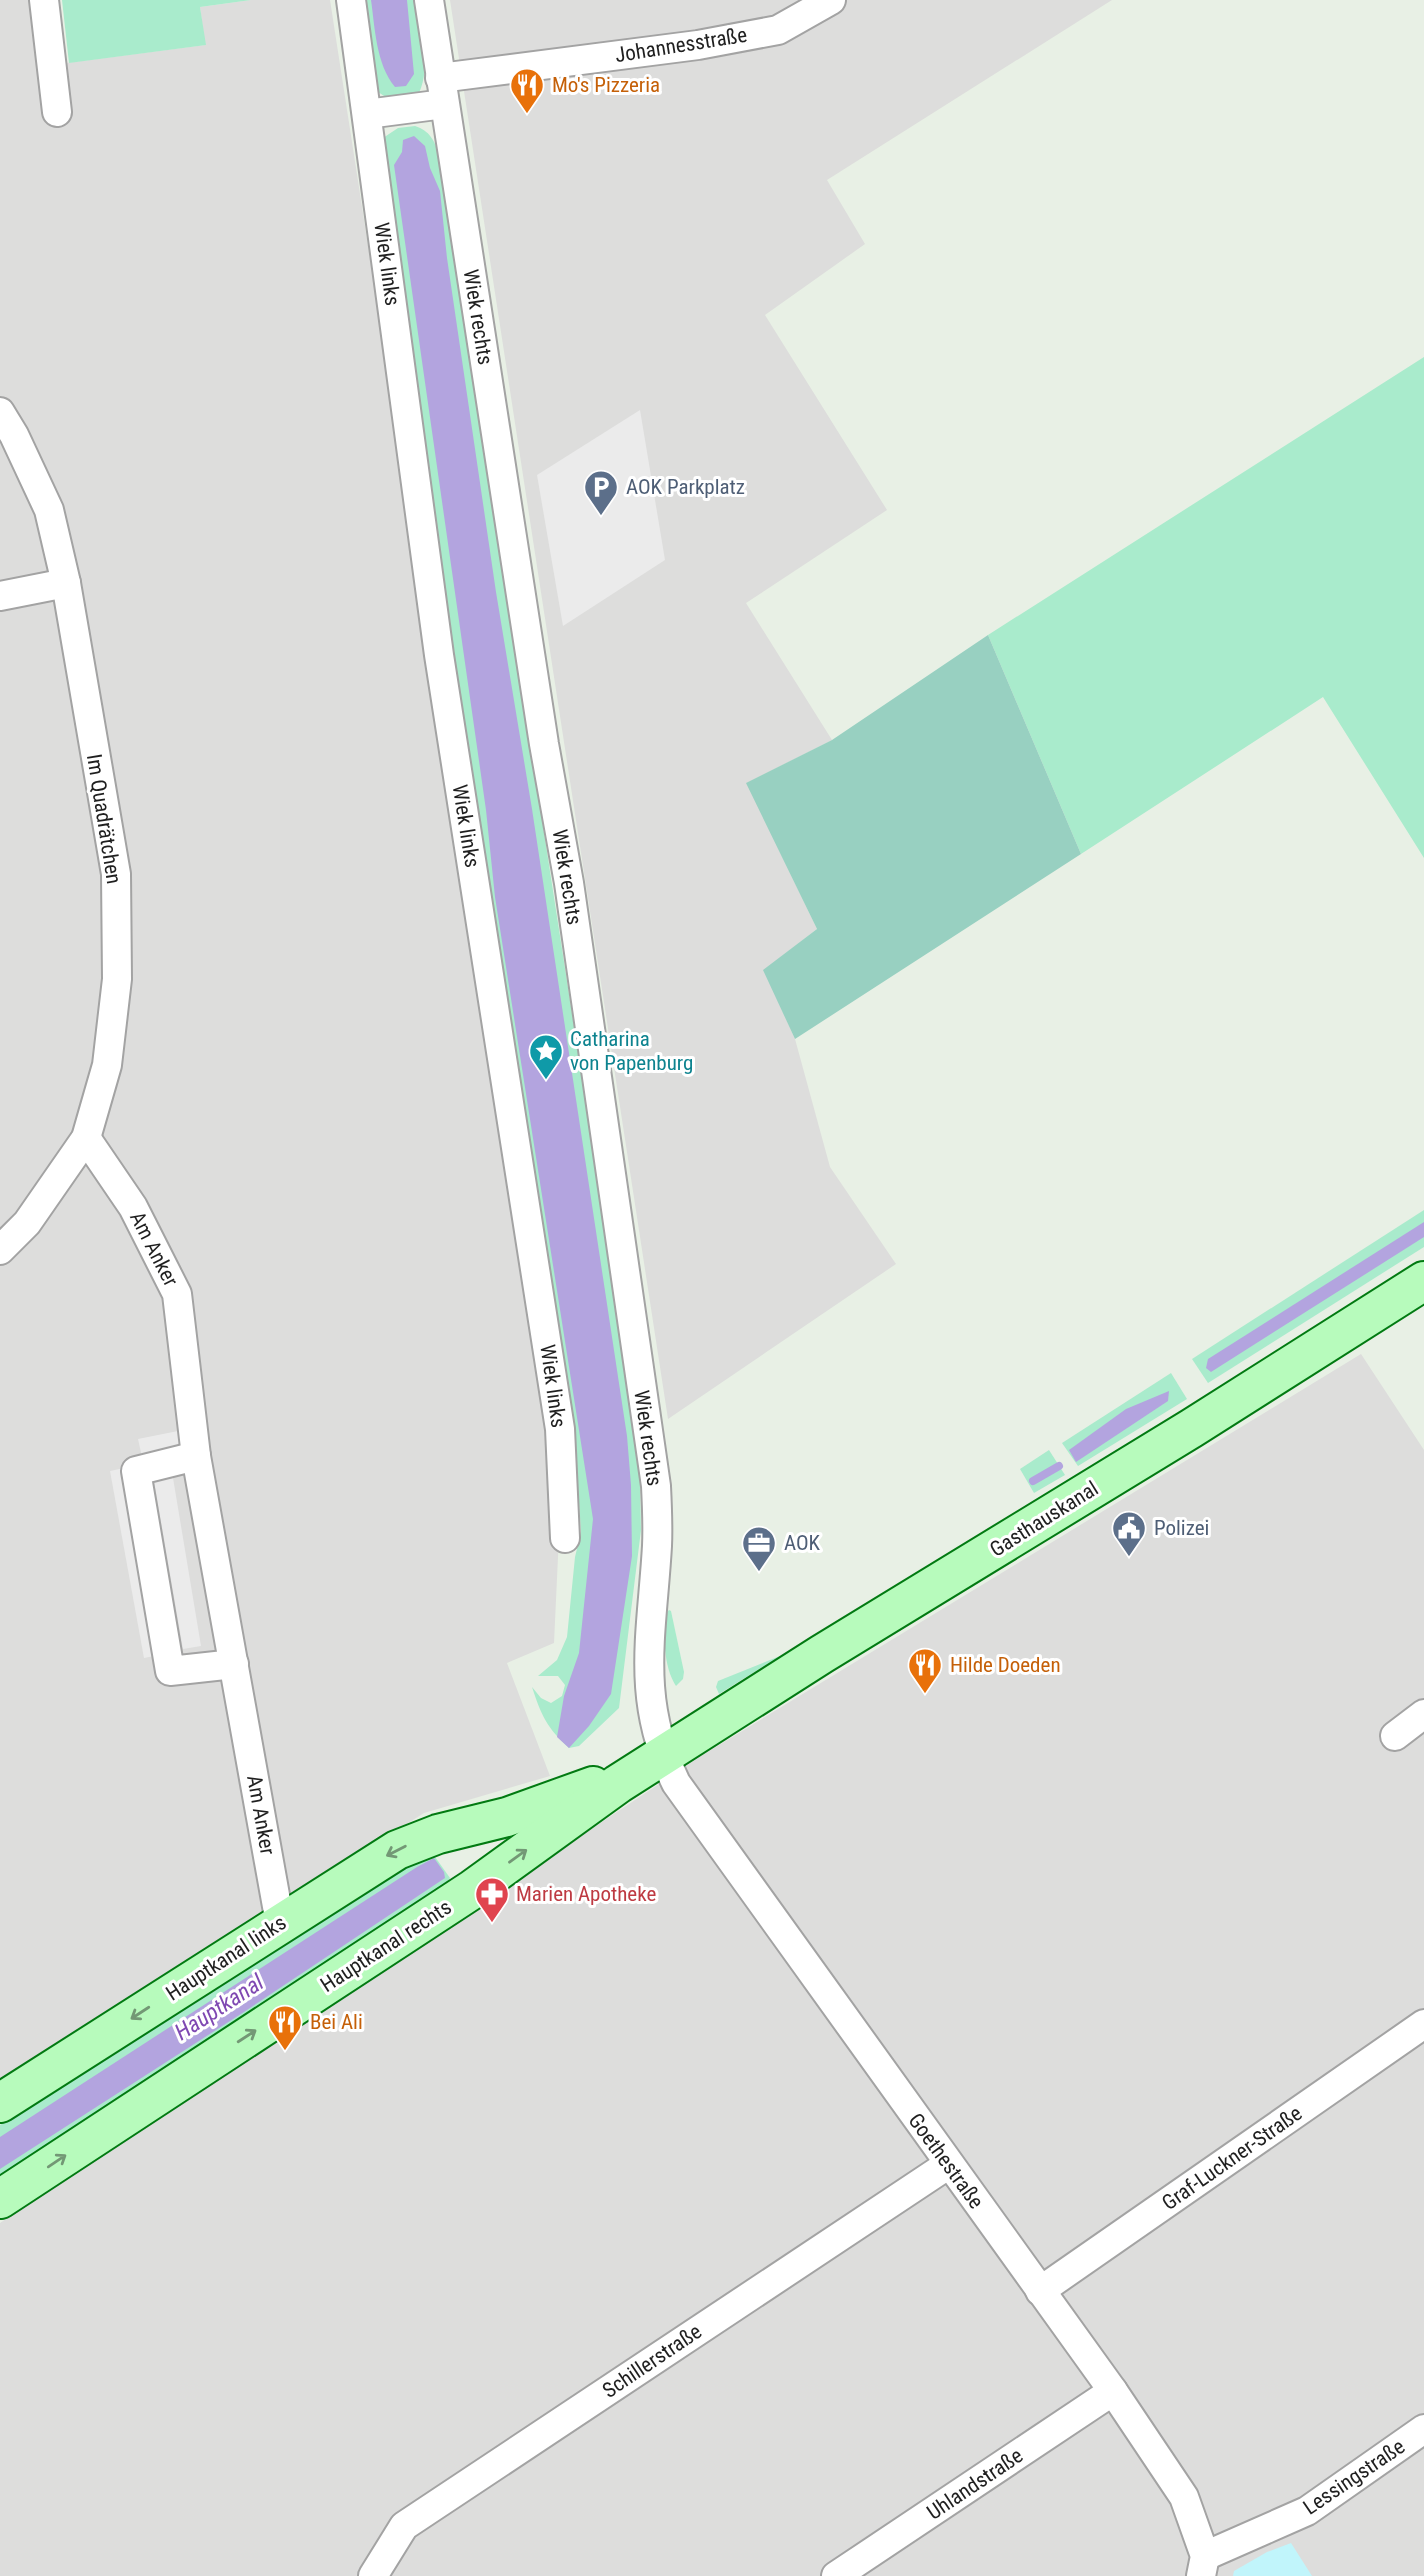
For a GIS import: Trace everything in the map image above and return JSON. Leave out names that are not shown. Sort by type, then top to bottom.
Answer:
[{"type":"street","points":[[44,0],[57,112]]},
{"type":"street","name":"Wiek links","points":[[351,0],[439,655],[560,1429],[565,1538]]},
{"type":"street","name":"Wiek rechts","points":[[429,0],[544,744],[569,883],[656,1486],[657,1544],[648,1674],[651,1704],[663,1756]]},
{"type":"street","name":"Johannesstraße","points":[[442,91],[778,30],[831,0]]},
{"type":"street","points":[[367,114],[442,91]]},
{"type":"street","name":"Im Quadrätchen","points":[[0,412],[49,510],[66,583],[116,874],[117,979],[107,1065],[86,1138],[27,1223],[0,1250]]},
{"type":"street","points":[[0,596],[66,583]]},
{"type":"street","name":"Am Anker","points":[[86,1138],[133,1207],[177,1294],[196,1456],[280,1923]]},
{"type":"street","name":"Gasthauskanal","points":[[663,1756],[822,1654],[1205,1420],[1424,1281]]},
{"type":"street","points":[[196,1456],[136,1471],[170,1671],[234,1664]]},
{"type":"street","points":[[1395,1736],[1424,1714]]},
{"type":"street","name":"Hauptkanal links","points":[[0,2103],[397,1850],[570,1795],[663,1756]]},
{"type":"street","name":"Hauptkanal rechts","points":[[0,2199],[473,1889],[618,1784],[663,1756]]},
{"type":"street","name":"Goethestraße","points":[[663,1756],[676,1783],[1113,2391],[1184,2497],[1203,2566]]},
{"type":"street","points":[[460,1828],[477,1858],[473,1889]]},
{"type":"street","name":"Graf-Luckner-Straße","points":[[1040,2291],[1424,2024]]},
{"type":"street","name":"Schillerstraße","points":[[373,2576],[404,2526],[948,2164]]},
{"type":"street","name":"Uhlandstraße","points":[[836,2576],[1113,2391]]},
{"type":"street","name":"Lessingstraße","points":[[1203,2566],[1307,2511],[1424,2429]]},
{"type":"shaded area","points":[[0,0],[34,0],[43,66],[205,45],[200,7],[251,0],[330,0],[561,1492],[554,1643],[507,1663],[550,1776],[424,1813],[0,2080]]},
{"type":"shaded area","points":[[450,0],[1112,0],[827,180],[865,244],[765,315],[887,510],[746,603],[832,740],[747,783],[817,929],[764,970],[795,1039],[830,1167],[896,1264],[668,1419]]},
{"type":"shaded area","name":"AOK Parkplatz","points":[[640,410],[665,560],[563,626],[537,475]]},
{"type":"shaded area","points":[[988,635],[1081,854],[795,1039],[763,970],[817,929],[746,783],[832,740]]},
{"type":"shaded area","points":[[1361,1354],[1424,1450],[1424,2576],[0,2576],[0,2223],[701,1756]]},
{"type":"shaded area","points":[[178,1431],[182,1451],[142,1457],[138,1439]]},
{"type":"shaded area","points":[[129,1467],[159,1655],[144,1658],[110,1471]]},
{"type":"shaded area","points":[[173,1478],[201,1646],[183,1649],[154,1481]]},
{"type":"shaded area","points":[[1291,2543],[1312,2576],[1233,2576],[1234,2571],[1267,2552]]},
{"type":"green space","points":[[62,0],[251,0],[200,7],[206,45],[69,63]]},
{"type":"green space","points":[[362,0],[416,0],[425,59],[419,93],[389,99],[378,92]]},
{"type":"green space","points":[[415,126],[431,137],[439,154],[634,1414],[641,1530],[619,1708],[579,1746],[569,1748],[546,1720],[532,1687],[541,1698],[551,1703],[562,1696],[565,1685],[558,1676],[538,1676],[557,1660],[567,1637],[575,1557],[581,1532],[579,1502],[499,994],[383,138],[398,128]]},
{"type":"green space","points":[[1424,357],[1424,858],[1323,697],[1081,854],[988,635]]},
{"type":"green space","points":[[1424,1210],[1424,1247],[1208,1383],[1192,1359]]},
{"type":"green space","points":[[1171,1373],[1187,1399],[1078,1466],[1062,1443]]},
{"type":"green space","points":[[1049,1450],[1065,1475],[1034,1493],[1020,1469]]},
{"type":"green space","points":[[669,1610],[684,1672],[683,1679],[676,1686],[665,1651],[665,1614]]},
{"type":"green space","points":[[780,1656],[719,1694],[716,1687],[718,1681]]},
{"type":"green space","points":[[426,1850],[433,1854],[450,1878],[446,1885],[0,2180],[0,2125]]},
{"type":"water","points":[[371,0],[407,0],[414,74],[406,86],[395,87],[384,68],[377,45]]},
{"type":"water","points":[[414,136],[425,146],[430,168],[440,191],[447,258],[496,592],[532,809],[627,1436],[632,1556],[611,1694],[589,1726],[569,1748],[557,1737],[564,1696],[579,1653],[593,1519],[495,897],[486,810],[394,165],[402,152],[403,140]]},
{"type":"water","points":[[1424,1222],[1424,1237],[1211,1372],[1206,1368],[1208,1359]]},
{"type":"water","points":[[1169,1391],[1168,1401],[1076,1462],[1069,1450],[1126,1409]]},
{"type":"water","name":"Hauptkanal","points":[[434,1858],[445,1878],[244,2012],[0,2169],[0,2137]]},
{"type":"waterway","points":[[1033,1481],[1059,1466]]},
{"type":"place","name":"Mo's Pizzeria","points":[[527,115]]},
{"type":"place","name":"AOK Parkplatz","points":[[601,517]]},
{"type":"place","name":"Catharina von Papenburg","points":[[546,1081]]},
{"type":"place","name":"Polizei","points":[[1129,1558]]},
{"type":"place","name":"AOK","points":[[759,1573]]},
{"type":"place","name":"Hilde Doeden","points":[[925,1695]]},
{"type":"place","name":"Marien Apotheke","points":[[492,1924]]},
{"type":"place","name":"Bei Ali","points":[[285,2052]]}]
